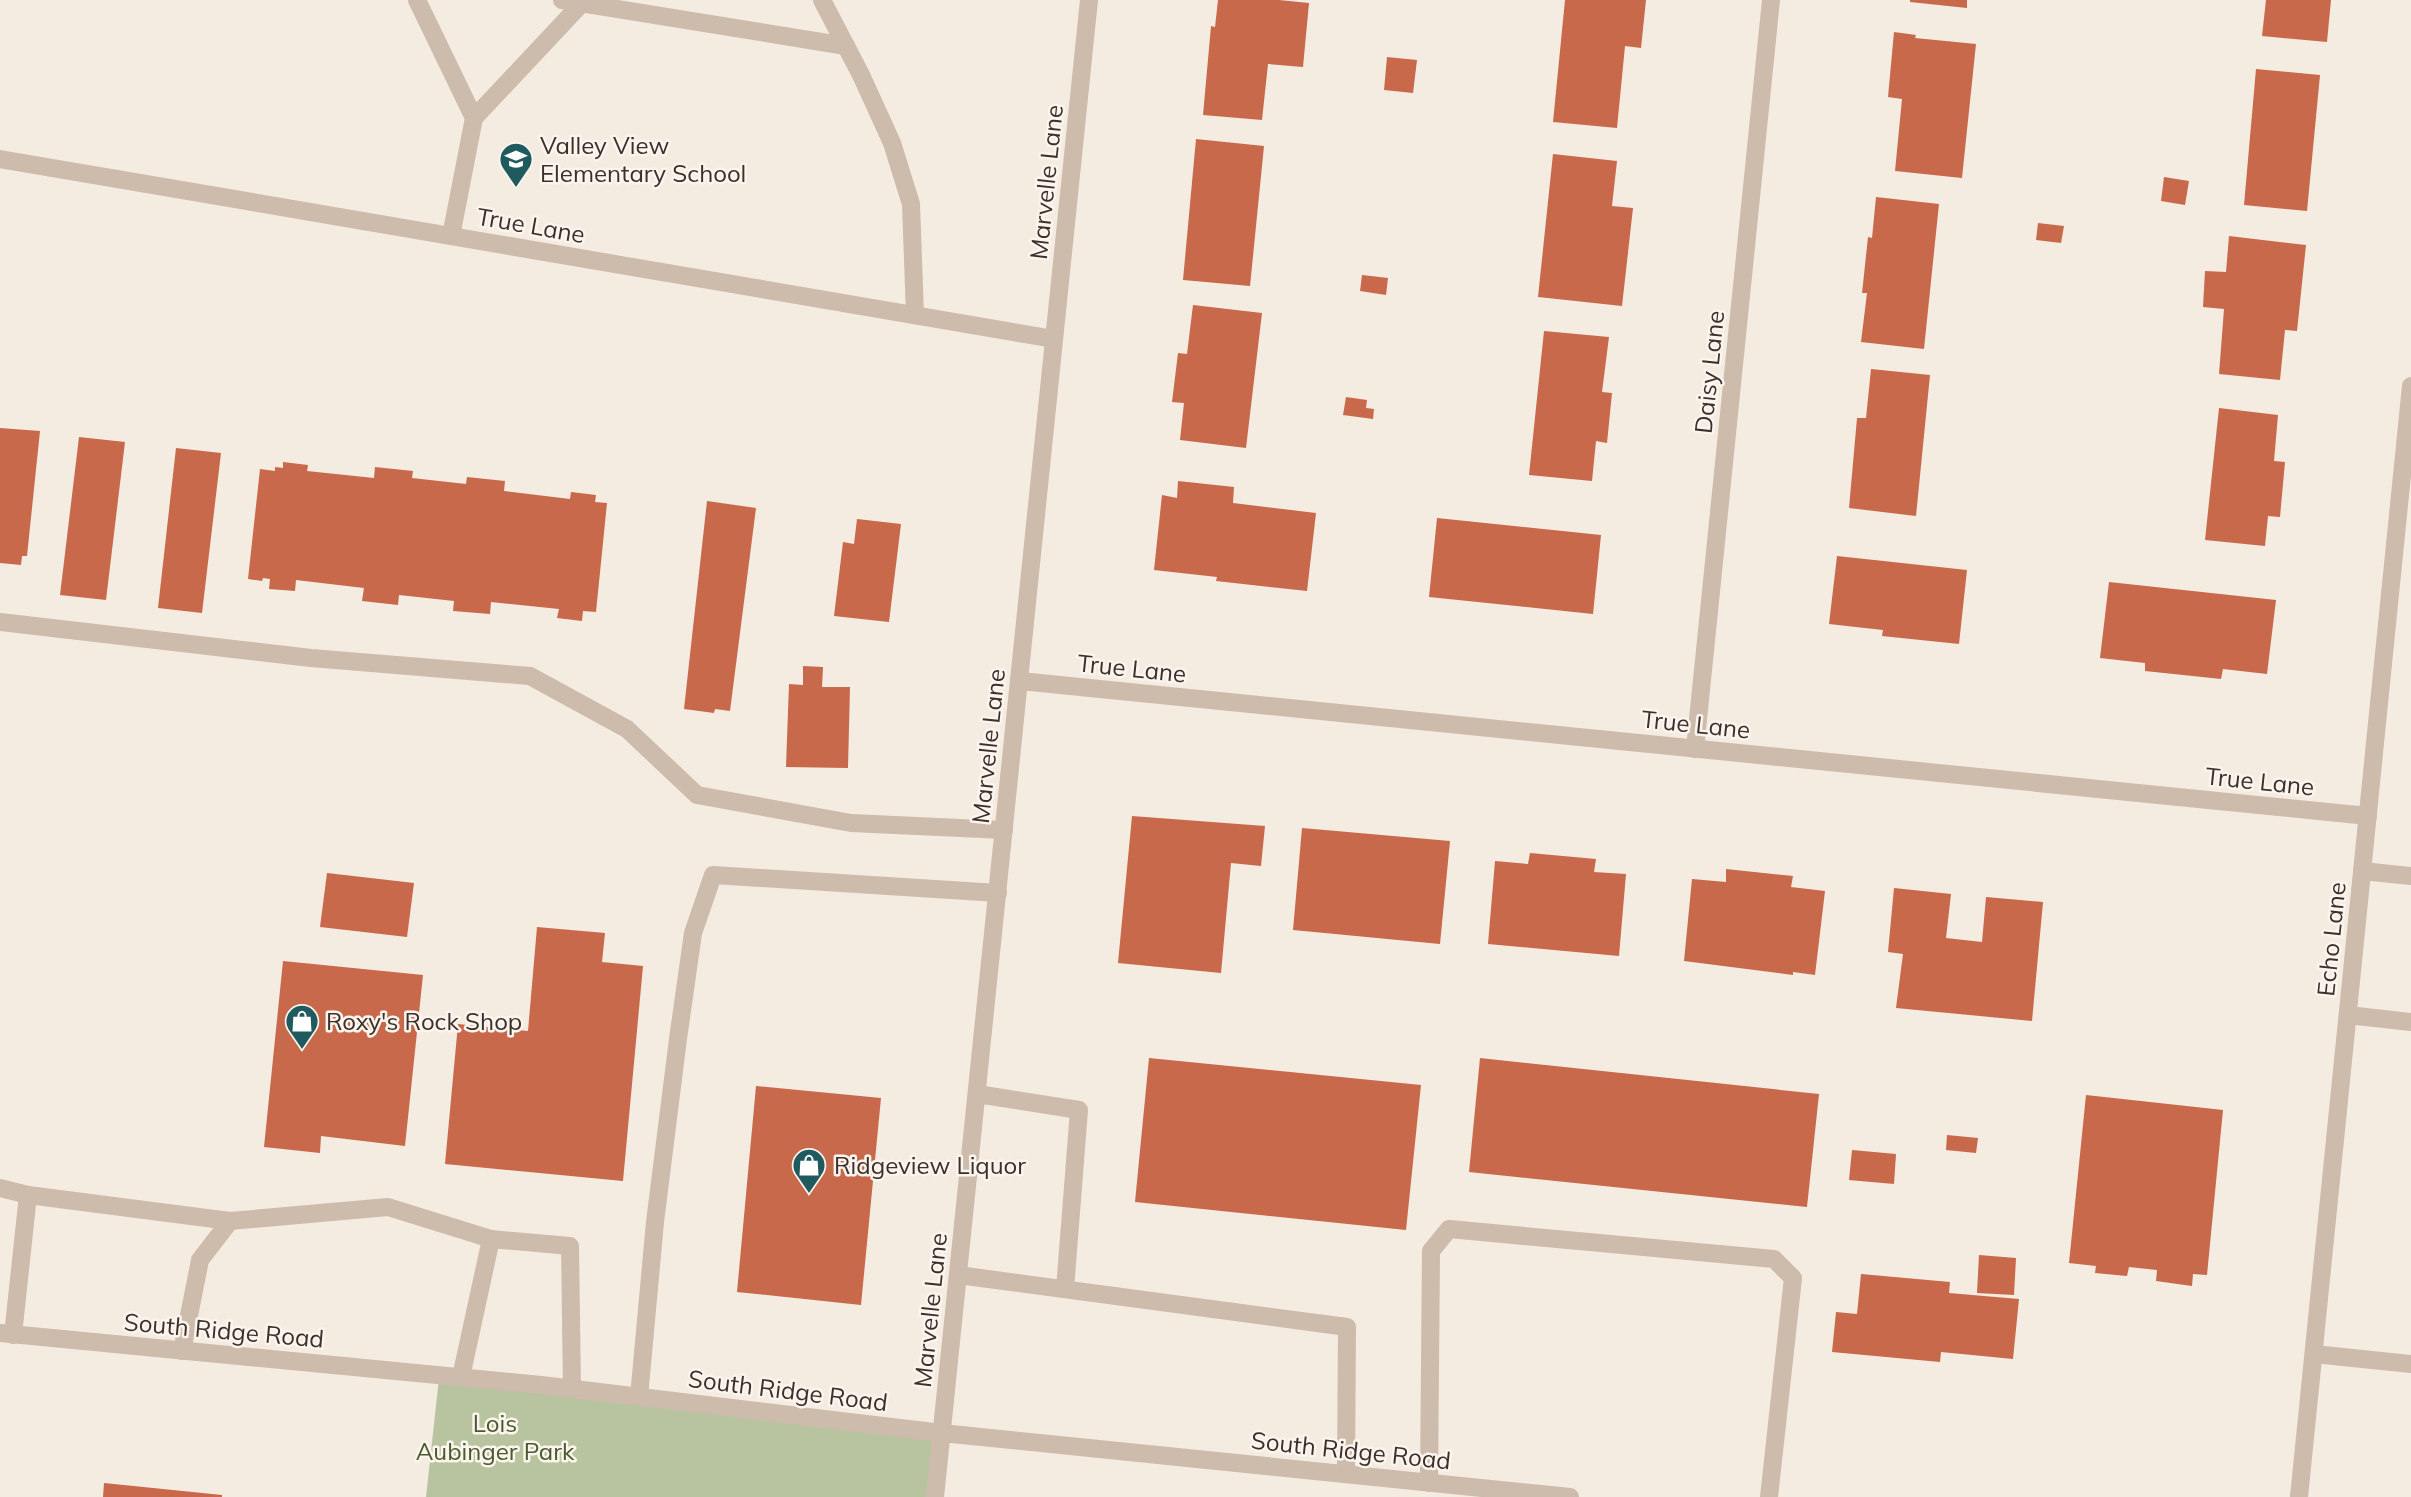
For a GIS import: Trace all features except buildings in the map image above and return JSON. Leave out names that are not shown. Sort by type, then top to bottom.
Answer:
[{"type":"street","points":[[417,0],[474,118]]},
{"type":"street","points":[[562,0],[846,46]]},
{"type":"street","points":[[822,0],[892,143],[911,204],[915,315]]},
{"type":"street","name":"Marvelle Lane","points":[[935,1497],[1089,0]]},
{"type":"street","name":"Daisy Lane","points":[[1695,749],[1771,0]]},
{"type":"street","points":[[451,236],[474,118],[582,3]]},
{"type":"street","name":"True Lane","points":[[0,159],[1054,339]]},
{"type":"street","name":"Echo Lane","points":[[2299,1497],[2411,386]]},
{"type":"street","points":[[0,622],[311,658],[530,676],[627,729],[698,795],[852,823],[1004,830]]},
{"type":"street","name":"True Lane","points":[[1020,681],[2368,816]]},
{"type":"street","points":[[2362,871],[2411,876]]},
{"type":"street","points":[[639,1397],[655,1222],[678,1039],[693,933],[713,874],[998,893]]},
{"type":"street","points":[[2348,1015],[2411,1022]]},
{"type":"street","points":[[977,1094],[1079,1110],[1065,1289]]},
{"type":"street","points":[[0,1188],[28,1195],[230,1222],[388,1207],[491,1239],[570,1246],[572,1389]]},
{"type":"street","points":[[6,1334],[28,1195]]},
{"type":"street","points":[[182,1351],[200,1260],[230,1222]]},
{"type":"street","points":[[1429,1483],[1431,1251],[1449,1229],[1774,1259],[1793,1278],[1769,1497]]},
{"type":"street","points":[[461,1377],[491,1239]]},
{"type":"street","points":[[958,1275],[1347,1327],[1346,1475]]},
{"type":"street","name":"South Ridge Road","points":[[6,1334],[461,1377],[942,1433],[1570,1497]]},
{"type":"street","points":[[2314,1354],[2411,1364]]},
{"type":"green space","name":"Lois Aubinger Park","points":[[440,1369],[942,1433],[935,1497],[426,1497]]},
{"type":"place","name":"Valley View Elementary School","points":[[516,189]]},
{"type":"place","name":"Roxy's Rock Shop","points":[[302,1051]]},
{"type":"place","name":"Ridgeview Liquor","points":[[809,1195]]}]
